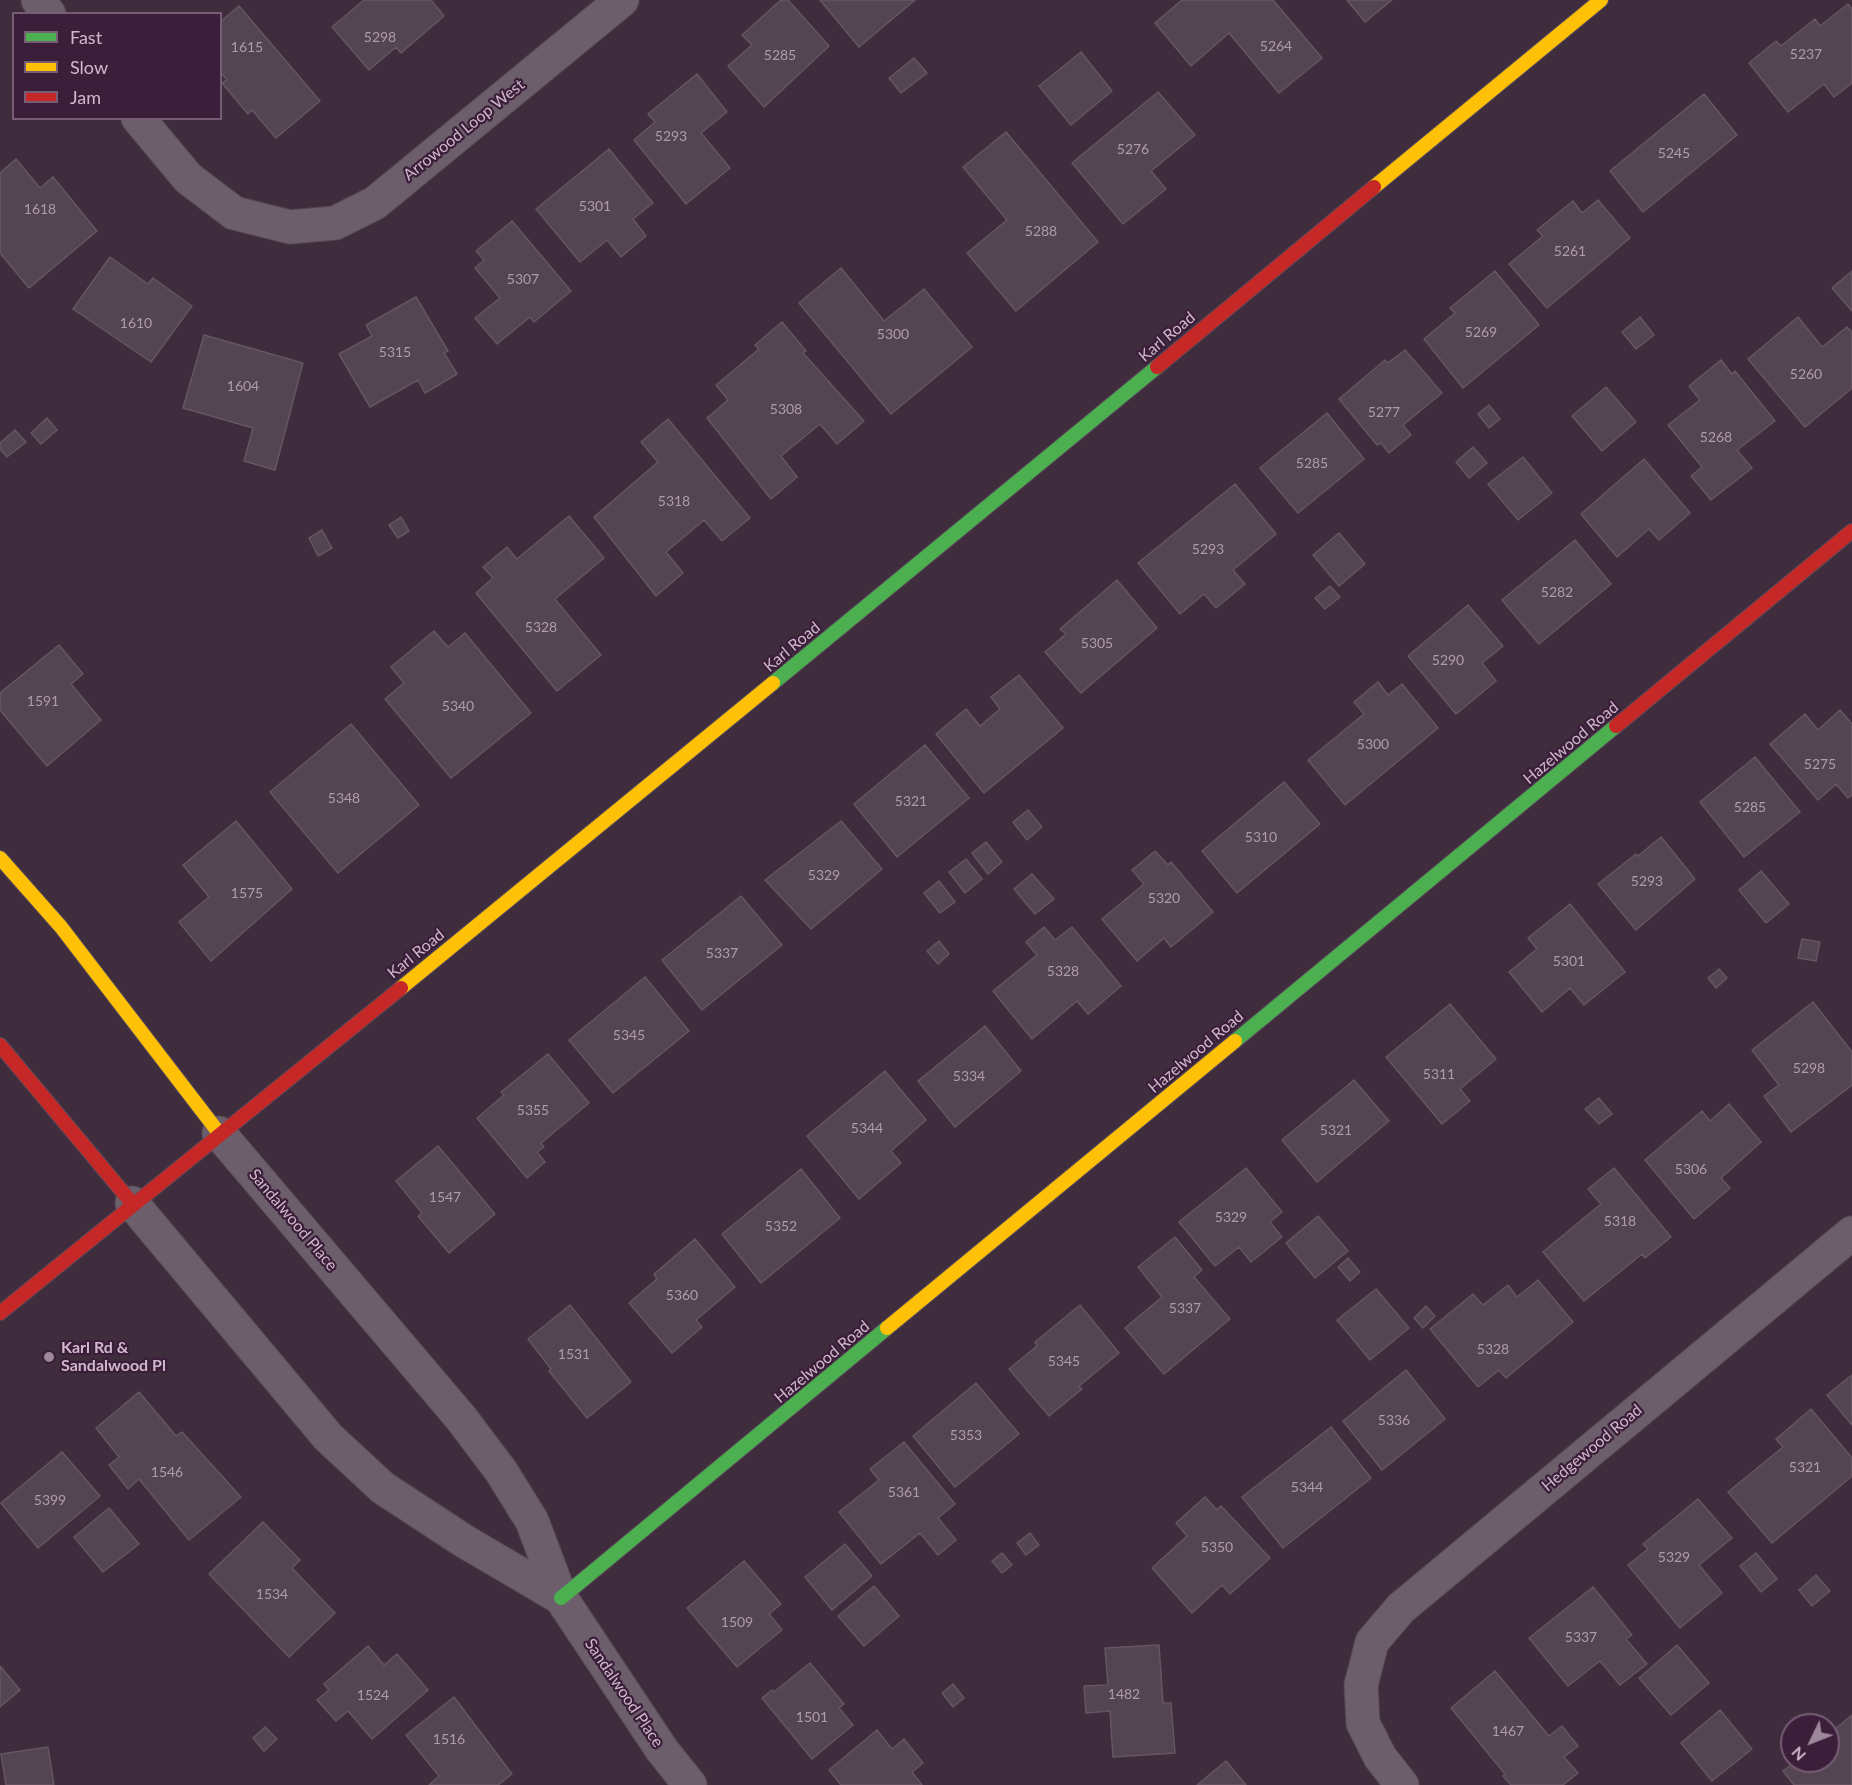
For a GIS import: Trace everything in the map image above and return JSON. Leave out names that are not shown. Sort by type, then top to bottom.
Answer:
[{"type":"street","points":[[38,0],[47,12]]},
{"type":"street","name":"Arrowood Loop West","points":[[140,120],[188,178],[234,213],[290,227],[335,224],[375,203],[622,0]]},
{"type":"street","name":"Karl Road","points":[[0,1313],[132,1203],[619,812],[1601,0]]},
{"type":"street","name":"Hazelwood Road","points":[[561,1598],[1852,531]]},
{"type":"street","name":"Sandalwood Place","points":[[0,858],[61,927],[219,1133],[461,1418],[501,1471],[532,1521],[561,1598],[662,1750],[690,1785]]},
{"type":"street","name":"Sandalwood Place","points":[[0,1044],[328,1437],[383,1488],[464,1541],[561,1598]]},
{"type":"street","name":"Hedgewood Road","points":[[1402,1785],[1380,1757],[1363,1723],[1360,1684],[1372,1642],[1401,1608],[1852,1233]]},
{"type":"building","points":[[364,0],[431,0],[444,16],[401,53],[396,47],[369,70],[332,27]]},
{"type":"building","points":[[781,0],[788,0],[829,46],[764,107],[728,66],[752,45],[742,35]]},
{"type":"building","points":[[820,0],[915,0],[859,47]]},
{"type":"building","points":[[1182,0],[1273,0],[1322,58],[1279,93],[1229,33],[1191,66],[1155,23]]},
{"type":"building","points":[[1347,0],[1392,0],[1365,22]]},
{"type":"building","points":[[1848,4],[1852,9],[1852,83],[1834,97],[1824,84],[1788,112],[1749,63],[1776,41],[1781,46],[1815,19],[1820,26]]},
{"type":"building","points":[[239,6],[320,101],[276,138],[252,110],[248,114],[222,83],[227,80],[222,74],[222,20]]},
{"type":"building","points":[[1081,52],[1112,91],[1071,125],[1039,86]]},
{"type":"building","points":[[914,58],[927,73],[901,93],[889,78]]},
{"type":"building","points":[[697,74],[727,112],[701,133],[730,168],[686,204],[634,140],[655,122],[648,114]]},
{"type":"building","points":[[1158,92],[1195,135],[1151,171],[1166,189],[1123,224],[1072,163]]},
{"type":"building","points":[[1704,94],[1737,135],[1643,212],[1610,171]]},
{"type":"building","points":[[1006,132],[1098,242],[1016,311],[967,253],[1007,220],[963,167]]},
{"type":"building","points":[[609,149],[653,203],[633,219],[646,236],[621,257],[607,240],[580,262],[536,209]]},
{"type":"building","points":[[16,159],[40,188],[53,177],[97,231],[29,288],[0,253],[0,173]]},
{"type":"building","points":[[1598,200],[1630,238],[1547,308],[1509,264],[1543,236],[1537,230],[1573,201],[1582,213]]},
{"type":"building","points":[[512,221],[571,291],[534,322],[530,317],[497,344],[475,318],[500,298],[475,268],[484,260],[476,251]]},
{"type":"building","points":[[110,257],[148,284],[153,278],[192,306],[151,362],[73,309]]},
{"type":"building","points":[[841,268],[884,321],[924,289],[972,347],[891,414],[799,303]]},
{"type":"building","points":[[1495,271],[1539,325],[1463,388],[1424,339],[1455,313],[1450,308]]},
{"type":"building","points":[[1852,271],[1852,311],[1832,288]]},
{"type":"building","points":[[416,297],[448,351],[444,353],[457,374],[425,393],[418,380],[370,407],[339,354],[372,336],[366,325]]},
{"type":"building","points":[[1640,317],[1654,335],[1636,349],[1622,332]]},
{"type":"building","points":[[1798,317],[1822,347],[1847,327],[1852,332],[1852,388],[1805,427],[1748,359]]},
{"type":"building","points":[[782,322],[806,351],[803,353],[864,421],[837,444],[820,424],[781,456],[797,477],[771,499],[707,418],[728,400],[716,385],[759,349],[755,345]]},
{"type":"building","points":[[204,335],[303,363],[275,470],[244,461],[253,428],[183,408]]},
{"type":"building","points":[[1405,350],[1442,393],[1403,425],[1411,435],[1389,453],[1381,443],[1377,445],[1339,399],[1385,360],[1388,363]]},
{"type":"building","points":[[1721,360],[1732,374],[1735,371],[1775,421],[1737,450],[1752,468],[1711,500],[1691,476],[1702,467],[1668,425],[1700,400],[1689,386]]},
{"type":"building","points":[[1606,387],[1636,422],[1602,451],[1572,416]]},
{"type":"building","points":[[1489,405],[1500,419],[1489,428],[1478,414]]},
{"type":"building","points":[[1327,413],[1364,459],[1298,513],[1260,468]]},
{"type":"building","points":[[47,418],[57,430],[41,444],[31,433]]},
{"type":"building","points":[[668,419],[750,518],[722,541],[704,520],[666,552],[683,573],[656,596],[594,517],[658,462],[641,442]]},
{"type":"building","points":[[15,430],[26,442],[7,457],[0,449],[0,443]]},
{"type":"building","points":[[1473,447],[1487,463],[1469,478],[1456,462]]},
{"type":"building","points":[[1523,457],[1552,493],[1518,520],[1488,484]]},
{"type":"building","points":[[1644,459],[1690,513],[1659,540],[1649,529],[1617,557],[1581,514]]},
{"type":"building","points":[[1235,484],[1276,534],[1233,570],[1245,584],[1216,608],[1204,594],[1180,614],[1138,563]]},
{"type":"building","points":[[569,516],[604,558],[555,599],[601,655],[557,691],[476,593],[493,578],[483,567],[507,547],[517,559]]},
{"type":"building","points":[[401,517],[409,531],[398,538],[389,525]]},
{"type":"building","points":[[322,530],[332,548],[318,556],[309,538]]},
{"type":"building","points":[[1339,533],[1365,564],[1339,586],[1313,555]]},
{"type":"building","points":[[1575,540],[1611,584],[1539,644],[1502,600]]},
{"type":"building","points":[[1117,580],[1157,628],[1081,693],[1045,652],[1066,634],[1060,629]]},
{"type":"building","points":[[1330,586],[1340,597],[1325,609],[1315,598]]},
{"type":"building","points":[[1468,605],[1503,646],[1482,663],[1496,681],[1456,714],[1408,656]]},
{"type":"building","points":[[434,631],[448,647],[465,633],[531,713],[451,778],[385,699],[404,683],[391,667]]},
{"type":"building","points":[[59,645],[83,674],[71,684],[101,720],[47,766],[0,710],[0,693]]},
{"type":"building","points":[[1019,675],[1063,728],[984,793],[936,734],[966,709],[980,726],[1000,709],[991,697]]},
{"type":"building","points":[[1378,682],[1388,695],[1402,684],[1438,728],[1345,805],[1308,760],[1364,714],[1354,702]]},
{"type":"building","points":[[1840,710],[1852,724],[1852,795],[1848,798],[1836,784],[1818,800],[1770,744],[1805,714],[1818,730]]},
{"type":"building","points":[[351,724],[419,805],[338,873],[270,792]]},
{"type":"building","points":[[925,745],[969,798],[897,857],[854,804]]},
{"type":"building","points":[[1755,757],[1800,812],[1744,857],[1700,802]]},
{"type":"building","points":[[1284,782],[1320,824],[1237,893],[1202,851]]},
{"type":"building","points":[[1028,810],[1042,827],[1027,840],[1013,822]]},
{"type":"building","points":[[236,821],[292,889],[211,961],[179,922],[209,897],[183,865]]},
{"type":"building","points":[[841,821],[882,869],[811,929],[765,880]]},
{"type":"building","points":[[1661,837],[1695,879],[1636,930],[1598,884]]},
{"type":"building","points":[[986,842],[1002,862],[988,874],[972,853]]},
{"type":"building","points":[[1155,851],[1168,865],[1171,862],[1213,912],[1171,947],[1164,938],[1137,961],[1102,919],[1144,884],[1132,870]]},
{"type":"building","points":[[966,859],[982,879],[965,893],[949,872]]},
{"type":"building","points":[[1761,871],[1789,904],[1766,923],[1739,890]]},
{"type":"building","points":[[1032,874],[1054,899],[1035,914],[1014,889]]},
{"type":"building","points":[[939,881],[955,902],[940,913],[924,893]]},
{"type":"building","points":[[741,896],[782,945],[702,1010],[662,960]]},
{"type":"building","points":[[1570,904],[1625,972],[1584,1005],[1570,988],[1542,1012],[1509,972],[1537,949],[1528,938]]},
{"type":"building","points":[[1044,927],[1055,940],[1072,927],[1121,986],[1088,1014],[1077,1001],[1032,1039],[993,991],[1037,955],[1026,942]]},
{"type":"building","points":[[1802,939],[1820,942],[1816,961],[1798,958]]},
{"type":"building","points":[[939,941],[949,954],[938,964],[927,951]]},
{"type":"building","points":[[1719,969],[1727,978],[1716,988],[1708,978]]},
{"type":"building","points":[[645,977],[689,1031],[613,1093],[569,1040]]},
{"type":"building","points":[[1813,1002],[1852,1052],[1852,1085],[1791,1132],[1764,1096],[1779,1085],[1752,1050]]},
{"type":"building","points":[[1450,1004],[1496,1059],[1460,1089],[1470,1101],[1442,1124],[1386,1057]]},
{"type":"building","points":[[985,1026],[1021,1071],[955,1127],[918,1081]]},
{"type":"building","points":[[548,1054],[589,1103],[541,1143],[544,1147],[537,1152],[545,1162],[527,1178],[477,1118],[504,1095],[501,1092]]},
{"type":"building","points":[[885,1071],[926,1120],[891,1151],[901,1163],[859,1199],[807,1136]]},
{"type":"building","points":[[1354,1080],[1389,1121],[1317,1182],[1282,1140]]},
{"type":"building","points":[[1599,1098],[1612,1114],[1599,1124],[1585,1109]]},
{"type":"building","points":[[1729,1104],[1761,1142],[1721,1178],[1730,1188],[1694,1219],[1645,1160],[1702,1111],[1710,1121]]},
{"type":"building","points":[[438,1146],[495,1214],[449,1253],[418,1216],[422,1213],[396,1181]]},
{"type":"building","points":[[1246,1168],[1282,1212],[1270,1222],[1282,1237],[1251,1262],[1239,1247],[1215,1266],[1179,1222]]},
{"type":"building","points":[[1614,1168],[1671,1237],[1645,1258],[1642,1254],[1584,1301],[1543,1252],[1601,1204],[1588,1189]]},
{"type":"building","points":[[801,1169],[840,1218],[761,1283],[722,1234]]},
{"type":"building","points":[[1318,1216],[1348,1251],[1315,1278],[1286,1243]]},
{"type":"building","points":[[1175,1237],[1202,1270],[1194,1277],[1230,1319],[1164,1374],[1125,1328],[1162,1297],[1138,1267]]},
{"type":"building","points":[[695,1239],[735,1287],[696,1320],[702,1327],[672,1353],[629,1303],[657,1279],[654,1274]]},
{"type":"building","points":[[1348,1258],[1360,1272],[1350,1281],[1338,1267]]},
{"type":"building","points":[[1538,1280],[1573,1322],[1506,1378],[1499,1370],[1478,1387],[1430,1329],[1473,1294],[1483,1305],[1508,1285],[1517,1297]]},
{"type":"building","points":[[1376,1289],[1409,1328],[1370,1360],[1337,1320]]},
{"type":"building","points":[[570,1305],[631,1382],[587,1418],[549,1371],[551,1369],[528,1339]]},
{"type":"building","points":[[1080,1305],[1119,1353],[1079,1386],[1082,1389],[1049,1416],[1009,1369],[1037,1346],[1035,1342]]},
{"type":"building","points":[[1426,1306],[1435,1316],[1423,1328],[1414,1318]]},
{"type":"building","points":[[1406,1370],[1445,1419],[1382,1470],[1343,1421]]},
{"type":"building","points":[[1852,1375],[1852,1425],[1827,1395]]},
{"type":"building","points":[[976,1383],[1019,1434],[955,1487],[913,1436]]},
{"type":"building","points":[[139,1392],[176,1436],[182,1432],[241,1497],[189,1540],[139,1479],[128,1489],[109,1465],[119,1457],[96,1428]]},
{"type":"building","points":[[1811,1409],[1852,1458],[1852,1476],[1772,1543],[1728,1492],[1783,1447],[1776,1439]]},
{"type":"building","points":[[1331,1427],[1371,1478],[1283,1548],[1242,1497]]},
{"type":"building","points":[[904,1442],[955,1504],[938,1518],[956,1540],[938,1555],[920,1533],[881,1564],[839,1512],[879,1480],[870,1469]]},
{"type":"building","points":[[62,1452],[100,1496],[38,1548],[1,1503]]},
{"type":"building","points":[[1205,1497],[1217,1510],[1221,1506],[1270,1558],[1230,1594],[1222,1585],[1192,1613],[1152,1568],[1187,1536],[1176,1523]]},
{"type":"building","points":[[1698,1499],[1732,1538],[1699,1565],[1722,1593],[1680,1628],[1628,1565],[1648,1549],[1643,1544]]},
{"type":"building","points":[[109,1508],[139,1544],[103,1572],[74,1537]]},
{"type":"building","points":[[263,1522],[300,1560],[292,1568],[335,1613],[289,1657],[209,1574]]},
{"type":"building","points":[[1030,1533],[1039,1545],[1026,1555],[1017,1543]]},
{"type":"building","points":[[845,1544],[872,1576],[832,1610],[805,1577]]},
{"type":"building","points":[[1002,1553],[1012,1565],[1002,1573],[992,1561]]},
{"type":"building","points":[[1756,1553],[1777,1579],[1761,1592],[1740,1566]]},
{"type":"building","points":[[744,1561],[781,1604],[769,1614],[782,1630],[737,1667],[687,1608]]},
{"type":"building","points":[[1816,1575],[1830,1591],[1812,1606],[1799,1590]]},
{"type":"building","points":[[874,1586],[899,1616],[864,1646],[838,1616]]},
{"type":"building","points":[[1593,1587],[1632,1635],[1626,1639],[1647,1664],[1620,1685],[1600,1661],[1568,1686],[1529,1638]]},
{"type":"building","points":[[1159,1645],[1163,1703],[1171,1703],[1175,1753],[1113,1757],[1110,1711],[1086,1713],[1084,1686],[1108,1685],[1105,1648]]},
{"type":"building","points":[[1677,1645],[1709,1683],[1671,1715],[1639,1678]]},
{"type":"building","points":[[368,1646],[384,1665],[397,1654],[428,1690],[372,1739],[348,1711],[336,1721],[317,1700],[329,1690],[324,1684]]},
{"type":"building","points":[[810,1663],[844,1704],[839,1708],[853,1725],[812,1759],[762,1698],[772,1690],[774,1692]]},
{"type":"building","points":[[0,1666],[20,1690],[0,1707]]},
{"type":"building","points":[[1495,1671],[1549,1736],[1562,1726],[1578,1746],[1564,1757],[1578,1773],[1563,1785],[1511,1785],[1503,1776],[1505,1774],[1451,1708]]},
{"type":"building","points":[[953,1684],[964,1698],[953,1707],[942,1693]]},
{"type":"building","points":[[454,1697],[512,1774],[498,1785],[429,1785],[439,1776],[406,1735]]},
{"type":"building","points":[[1720,1710],[1752,1749],[1712,1781],[1681,1743]]},
{"type":"building","points":[[1852,1715],[1852,1785],[1794,1785],[1785,1773],[1840,1773],[1840,1725]]},
{"type":"building","points":[[265,1727],[277,1739],[264,1751],[253,1738]]},
{"type":"building","points":[[877,1730],[892,1749],[904,1739],[923,1763],[912,1772],[922,1785],[841,1785],[829,1770]]},
{"type":"building","points":[[48,1747],[54,1785],[6,1785],[1,1754]]},
{"type":"building","points":[[1226,1761],[1246,1785],[1197,1785]]},
{"type":"traffic: fast","points":[[773,683],[1157,367]]},
{"type":"traffic: fast","points":[[1235,1041],[1616,726]]},
{"type":"traffic: fast","points":[[561,1598],[887,1328]]},
{"type":"traffic: slow","points":[[1374,187],[1601,0]]},
{"type":"traffic: slow","points":[[401,988],[773,683]]},
{"type":"traffic: slow","points":[[0,858],[61,927],[219,1133]]},
{"type":"traffic: slow","points":[[887,1328],[1235,1041]]},
{"type":"traffic: jam","points":[[1157,367],[1374,187]]},
{"type":"traffic: jam","points":[[1616,726],[1852,531]]},
{"type":"traffic: jam","points":[[0,1313],[401,988]]},
{"type":"traffic: jam","points":[[0,1045],[132,1203]]},
{"type":"place","name":"Karl Rd & Sandalwood Pl","points":[[49,1357]]}]
